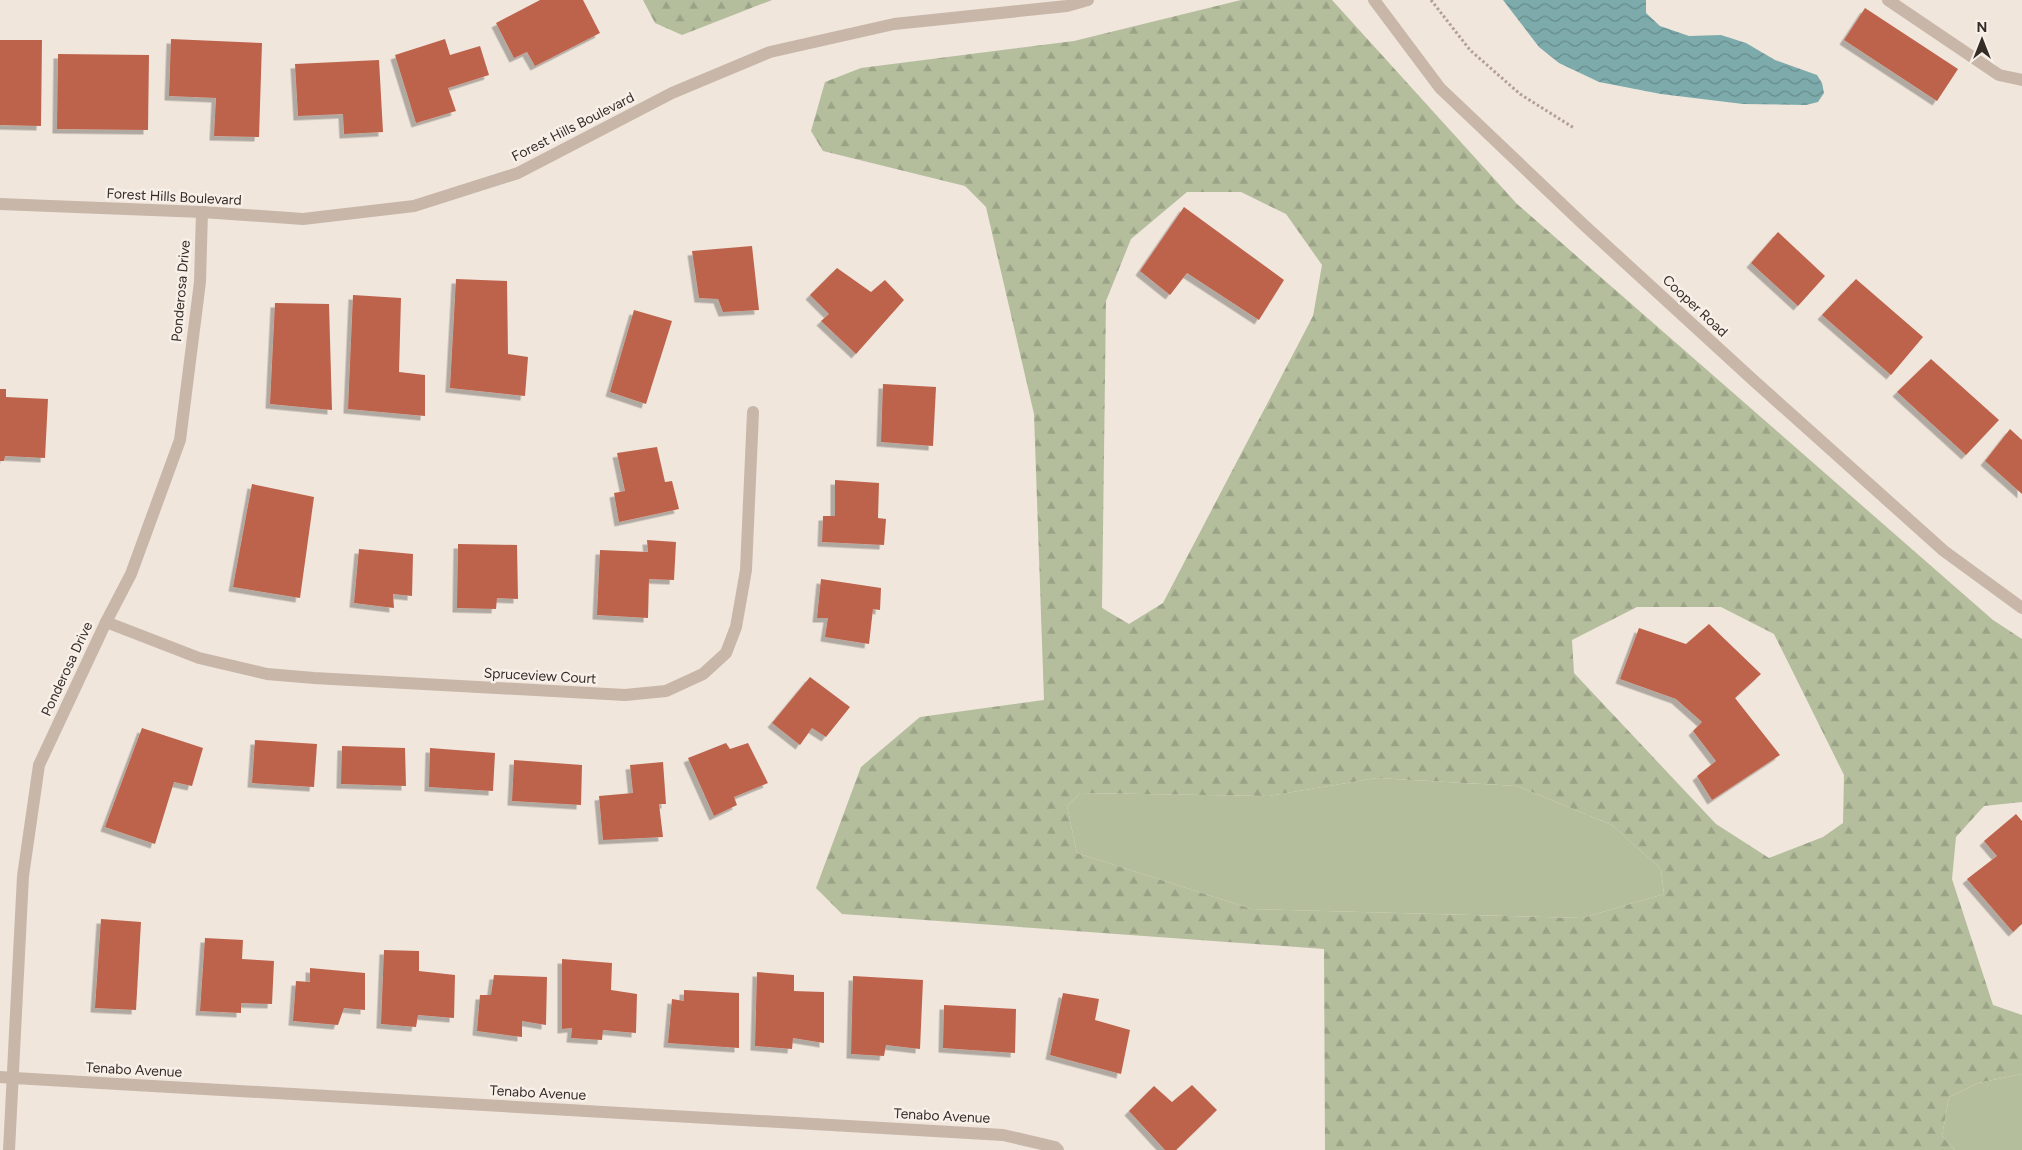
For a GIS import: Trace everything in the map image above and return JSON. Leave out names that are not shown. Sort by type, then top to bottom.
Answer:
[{"type":"street","name":"Forest Hills Boulevard","points":[[0,204],[202,212],[303,219],[414,206],[518,173],[678,90],[770,52],[894,24],[1067,6],[1088,0]]},
{"type":"street","name":"Cooper Road","points":[[1374,0],[1440,88],[1584,225],[1944,551],[2022,608]]},
{"type":"street","points":[[1888,0],[2000,75],[2022,80]]},
{"type":"street","name":"Ponderosa Drive","points":[[10,1150],[23,876],[39,765],[106,622],[131,574],[180,440],[200,282],[202,212]]},
{"type":"street","name":"Spruceview Court","points":[[106,622],[200,658],[267,674],[324,679],[625,695],[666,692],[703,674],[726,653],[736,627],[746,570],[753,412]]},
{"type":"street","name":"Tenabo Avenue","points":[[0,1077],[1004,1135],[1054,1147],[1058,1150]]},
{"type":"path","points":[[1431,0],[1470,50],[1520,94],[1574,128]]},
{"type":"green space","points":[[643,0],[772,0],[682,35],[655,23]]},
{"type":"green space","points":[[1241,0],[1332,0],[1517,204],[1993,620],[2022,639],[2022,802],[1984,806],[1956,837],[1952,879],[1993,1005],[2022,1015],[2022,1074],[1978,1083],[1949,1097],[1942,1136],[1955,1150],[1325,1150],[1324,949],[842,914],[816,888],[861,767],[920,717],[1044,700],[1034,414],[986,207],[965,186],[823,151],[811,131],[825,82],[861,68],[1074,41]],"holes":[[[1187,192],[1241,192],[1286,214],[1322,265],[1313,316],[1163,603],[1129,624],[1102,608],[1106,301],[1131,239]],[[1637,607],[1721,607],[1774,634],[1844,775],[1843,823],[1823,837],[1769,858],[1716,824],[1574,673],[1572,640]],[[1377,778],[1517,786],[1612,825],[1661,869],[1664,894],[1582,918],[1252,909],[1077,853],[1067,806],[1080,793],[1269,796]]]},
{"type":"green space","points":[[1377,778],[1517,786],[1612,825],[1661,869],[1664,894],[1582,918],[1252,909],[1077,853],[1067,806],[1080,793],[1269,796]]},
{"type":"green space","points":[[2022,1074],[2022,1150],[1955,1150],[1942,1136],[1949,1097],[1978,1083]]},
{"type":"water","points":[[1503,0],[1646,0],[1646,13],[1660,26],[1689,36],[1721,35],[1746,43],[1775,60],[1817,75],[1822,83],[1824,93],[1818,102],[1806,105],[1743,104],[1661,94],[1599,82],[1559,63],[1539,47]]},
{"type":"building","points":[[540,0],[583,0],[600,33],[535,66],[527,52],[514,58],[496,23]]},
{"type":"building","points":[[1865,8],[1958,69],[1937,101],[1844,40]]},
{"type":"building","points":[[171,39],[262,43],[259,137],[214,136],[216,98],[169,96]]},
{"type":"building","points":[[445,39],[450,55],[480,46],[489,75],[448,88],[456,111],[416,123],[395,55]]},
{"type":"building","points":[[0,40],[42,40],[41,126],[0,125]]},
{"type":"building","points":[[58,54],[149,55],[148,130],[57,129]]},
{"type":"building","points":[[379,60],[383,132],[344,134],[343,114],[298,116],[295,64]]},
{"type":"building","points":[[1184,207],[1284,280],[1259,320],[1187,273],[1170,295],[1140,271]]},
{"type":"building","points":[[1778,232],[1825,276],[1798,306],[1751,263]]},
{"type":"building","points":[[752,246],[759,310],[723,312],[718,299],[699,298],[692,251]]},
{"type":"building","points":[[837,268],[871,292],[885,280],[904,300],[856,354],[821,321],[829,314],[810,295]]},
{"type":"building","points":[[456,279],[507,281],[508,354],[528,357],[525,396],[450,388]]},
{"type":"building","points":[[1856,279],[1923,337],[1891,375],[1822,315]]},
{"type":"building","points":[[353,295],[401,298],[399,372],[425,375],[425,416],[348,409]]},
{"type":"building","points":[[275,303],[329,304],[332,410],[270,404]]},
{"type":"building","points":[[634,310],[672,321],[646,404],[610,392]]},
{"type":"building","points":[[1931,359],[1999,420],[1966,455],[1897,392]]},
{"type":"building","points":[[883,384],[936,387],[933,446],[881,442]]},
{"type":"building","points":[[0,389],[6,389],[6,397],[48,399],[45,458],[5,456],[4,461],[0,461]]},
{"type":"building","points":[[2010,429],[2022,440],[2022,494],[1985,461]]},
{"type":"building","points":[[657,447],[665,482],[672,481],[679,509],[619,522],[614,493],[625,491],[617,453]]},
{"type":"building","points":[[835,480],[879,483],[878,518],[886,519],[884,545],[822,542],[823,516],[835,516]]},
{"type":"building","points":[[252,484],[314,497],[300,598],[233,587]]},
{"type":"building","points":[[647,540],[676,542],[674,580],[649,579],[648,618],[597,615],[600,550],[648,552]]},
{"type":"building","points":[[458,544],[517,545],[518,599],[497,598],[496,609],[457,608]]},
{"type":"building","points":[[359,549],[413,554],[412,596],[393,594],[394,608],[354,603]]},
{"type":"building","points":[[821,579],[881,588],[880,610],[873,609],[869,644],[825,637],[828,618],[817,618]]},
{"type":"building","points":[[1709,624],[1761,674],[1735,698],[1780,755],[1712,800],[1697,776],[1716,761],[1693,731],[1702,722],[1676,699],[1620,679],[1639,628],[1686,644]]},
{"type":"building","points":[[810,677],[850,707],[826,737],[812,728],[800,745],[772,723]]},
{"type":"building","points":[[142,728],[203,748],[192,786],[174,782],[155,844],[105,827]]},
{"type":"building","points":[[255,740],[317,744],[314,787],[252,783]]},
{"type":"building","points":[[726,743],[730,749],[748,743],[768,783],[734,797],[737,805],[714,816],[688,758]]},
{"type":"building","points":[[342,746],[405,748],[406,786],[341,784]]},
{"type":"building","points":[[430,748],[495,753],[493,791],[429,787]]},
{"type":"building","points":[[514,760],[582,765],[581,805],[512,801]]},
{"type":"building","points":[[663,762],[666,804],[659,804],[663,837],[603,840],[599,796],[633,793],[630,765]]},
{"type":"building","points":[[2016,814],[2022,821],[2022,924],[2013,932],[1967,879],[1997,856],[1984,841]]},
{"type":"building","points":[[101,919],[141,922],[136,1010],[95,1008]]},
{"type":"building","points":[[205,938],[243,940],[242,959],[274,961],[272,1004],[241,1003],[241,1013],[200,1011]]},
{"type":"building","points":[[384,950],[419,951],[419,971],[455,975],[454,1018],[418,1015],[416,1027],[381,1024]]},
{"type":"building","points":[[562,959],[612,963],[611,990],[637,994],[636,1033],[603,1030],[602,1040],[571,1038],[572,1028],[562,1029]]},
{"type":"building","points":[[310,968],[365,973],[365,1010],[344,1008],[338,1025],[293,1021],[296,981],[310,982]]},
{"type":"building","points":[[757,972],[794,975],[794,991],[824,992],[824,1043],[793,1038],[792,1049],[755,1046]]},
{"type":"building","points":[[494,975],[547,977],[546,1025],[522,1021],[522,1037],[477,1031],[480,995],[491,995]]},
{"type":"building","points":[[853,976],[923,980],[920,1049],[886,1045],[884,1056],[851,1054]]},
{"type":"building","points":[[684,990],[739,993],[739,1048],[668,1043],[672,999],[684,1001]]},
{"type":"building","points":[[1063,993],[1099,999],[1095,1020],[1130,1030],[1121,1074],[1050,1055]]},
{"type":"building","points":[[944,1005],[1016,1009],[1015,1053],[943,1048]]},
{"type":"building","points":[[1192,1085],[1217,1110],[1176,1150],[1165,1150],[1129,1111],[1154,1086],[1172,1102]]}]
